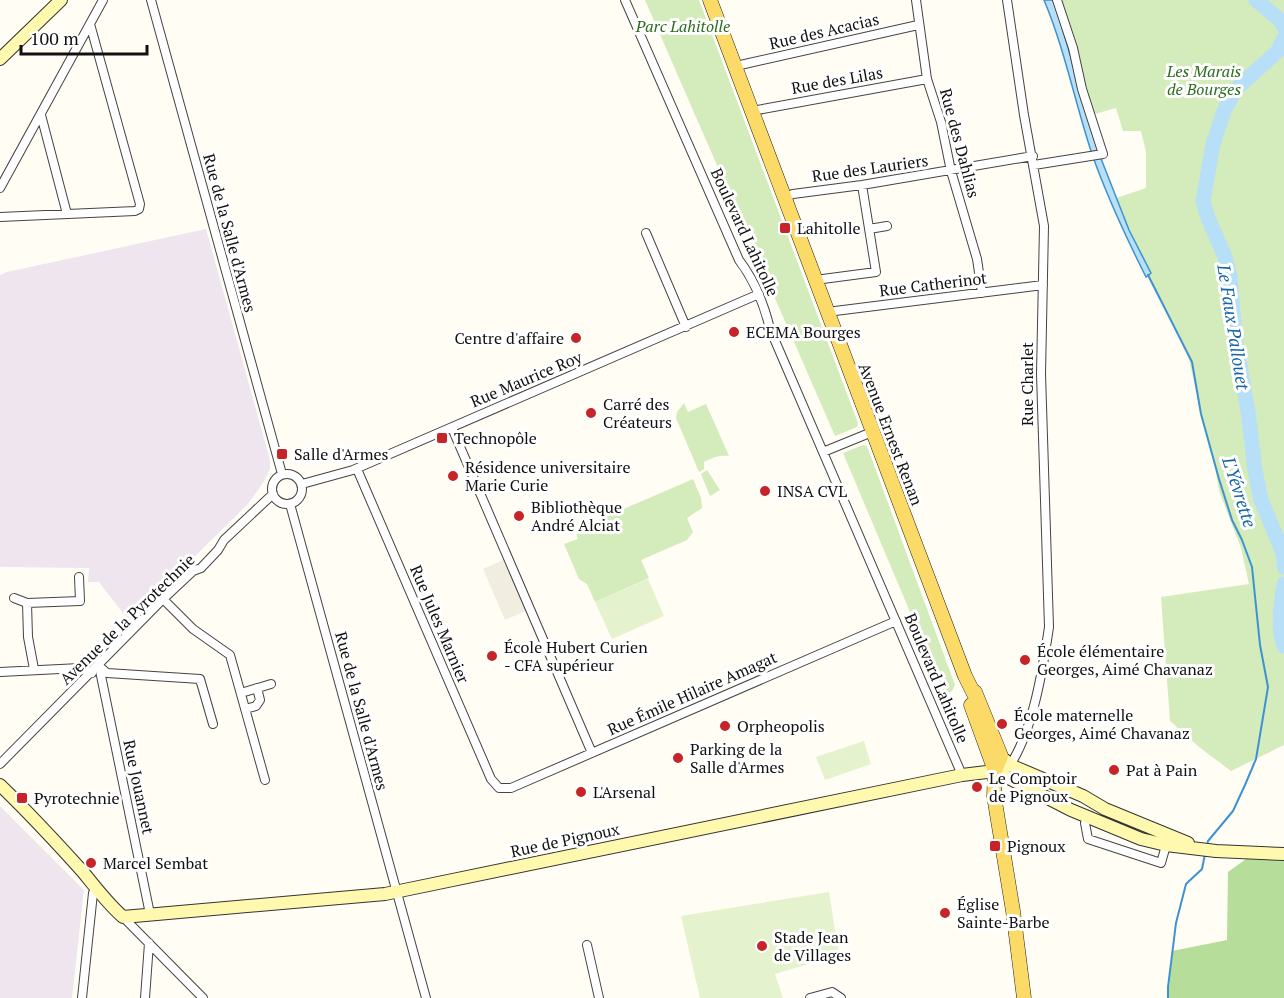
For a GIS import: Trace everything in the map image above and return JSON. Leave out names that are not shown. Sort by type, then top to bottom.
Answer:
[{"type":"main road","points":[[0,59],[61,0]]},
{"type":"main road","name":"Avenue Ernest Renan","points":[[711,0],[783,198],[965,676],[972,712],[995,771]]},
{"type":"main road","name":"Avenue Ernest Renan","points":[[965,676],[971,679],[977,700],[1005,760]]},
{"type":"main road","points":[[1024,998],[1016,929],[994,796],[995,771],[1005,760],[1083,796],[1168,841]]},
{"type":"main road","points":[[995,771],[1017,775],[1089,806],[1105,809]]},
{"type":"main road","points":[[995,771],[1088,817],[1141,839],[1168,841],[1216,851],[1284,854]]},
{"type":"main road","name":"Rue de Pignoux","points":[[123,917],[396,892],[962,775],[995,771]]},
{"type":"main road","points":[[0,785],[33,816],[95,890]]},
{"type":"main road","points":[[0,793],[123,917]]},
{"type":"street","points":[[0,188],[103,0]]},
{"type":"street","name":"Rue de la Salle d'Armes","points":[[151,0],[282,474]]},
{"type":"street","name":"Boulevard Lahitolle","points":[[625,0],[739,260],[749,273],[759,294],[770,329],[962,775]]},
{"type":"street","name":"Rue des Dahlias","points":[[916,0],[927,79],[941,122],[951,171],[977,259],[982,293]]},
{"type":"street","name":"Rue Charlet","points":[[1005,760],[1018,753],[1043,669],[1049,627],[1042,426],[1044,226],[1024,115],[1007,0]]},
{"type":"street","name":"Rue des Lauriers","points":[[783,198],[793,194],[951,171],[1033,160],[1098,155],[1073,48],[1057,0]]},
{"type":"street","points":[[0,217],[139,209],[140,204],[90,24]]},
{"type":"street","name":"Rue des Acacias","points":[[736,66],[918,25]]},
{"type":"street","name":"Rue des Lilas","points":[[752,111],[927,79]]},
{"type":"street","points":[[41,115],[67,214]]},
{"type":"street","points":[[815,280],[876,272],[862,185]]},
{"type":"street","points":[[869,229],[887,226]]},
{"type":"street","points":[[646,233],[686,327]]},
{"type":"street","name":"Rue Catherinot","points":[[827,312],[1043,285]]},
{"type":"street","name":"Rue Maurice Roy","points":[[302,484],[357,469],[759,294]]},
{"type":"street","points":[[452,428],[592,753]]},
{"type":"street","points":[[823,452],[872,432]]},
{"type":"street","name":"Rue Jules Marnier","points":[[357,469],[491,779],[499,788]]},
{"type":"street","points":[[282,474],[294,475],[302,484],[302,493],[290,504],[277,500],[273,494],[274,483],[282,474]]},
{"type":"street","name":"Avenue de la Pyrotechnie","points":[[0,764],[163,599],[194,571],[201,568],[224,540],[273,494]]},
{"type":"street","name":"Rue de la Salle d'Armes","points":[[290,504],[426,998]]},
{"type":"street","points":[[14,598],[27,603],[80,601],[79,577]]},
{"type":"street","points":[[163,599],[193,629],[230,655],[265,780]]},
{"type":"street","points":[[27,603],[28,637],[34,669]]},
{"type":"street","name":"Rue Émile Hilaire Amagat","points":[[499,788],[511,788],[896,621]]},
{"type":"street","points":[[0,672],[80,668],[107,673],[200,680],[213,724]]},
{"type":"street","name":"Rue Jouannet","points":[[95,670],[150,914]]},
{"type":"street","points":[[241,693],[271,684]]},
{"type":"street","points":[[245,709],[256,706],[260,700],[257,688]]},
{"type":"street","points":[[1088,817],[1085,823],[1088,839],[1161,863],[1168,841]]},
{"type":"street","points":[[82,998],[95,890]]},
{"type":"street","points":[[123,917],[203,998]]},
{"type":"street","points":[[145,998],[149,943]]},
{"type":"street","points":[[587,945],[599,998]]},
{"type":"street","points":[[810,998],[832,992],[841,998]]},
{"type":"shaded area","points":[[206,229],[270,460],[270,469],[247,505],[129,621],[99,582],[88,582],[89,568],[0,567],[0,275]]},
{"type":"shaded area","points":[[508,558],[530,609],[505,620],[483,569]]},
{"type":"shaded area","points":[[0,806],[84,890],[72,998],[0,998]]},
{"type":"green space","name":"Parc Lahitolle","points":[[645,0],[699,0],[858,423],[857,427],[835,436]]},
{"type":"green space","name":"Les Marais de Bourges","points":[[1048,0],[1284,0],[1284,745],[1231,771],[1170,721],[1161,597],[1249,584],[1241,548],[1219,491],[1187,350],[1128,237],[1117,208],[1116,198],[1146,188],[1146,152],[1141,131],[1123,131],[1116,108],[1084,117],[1055,16]]},
{"type":"green space","points":[[684,403],[688,412],[706,404],[729,456],[716,457],[704,462],[704,469],[699,472],[676,418],[677,412]]},
{"type":"green space","points":[[863,445],[867,446],[955,685],[952,691],[945,695],[843,453]]},
{"type":"green space","points":[[707,470],[720,490],[710,496],[701,474]]},
{"type":"green space","points":[[693,479],[701,498],[702,508],[687,518],[693,532],[687,540],[641,560],[649,578],[595,602],[587,584],[579,579],[564,544],[578,539],[575,530]]},
{"type":"green space","points":[[648,579],[664,616],[612,639],[595,602]]},
{"type":"green space","points":[[864,741],[871,764],[825,780],[816,757]]},
{"type":"green space","points":[[1246,859],[1284,861],[1284,998],[1168,998],[1172,951],[1227,940],[1228,872]]},
{"type":"green space","name":"Stade Jean de Villages","points":[[829,892],[839,955],[775,974],[783,998],[700,998],[681,916]]},
{"type":"water","points":[[1044,0],[1053,0],[1056,7],[1100,156],[1129,230],[1151,273],[1146,277],[1117,217],[1098,170],[1058,38]]},
{"type":"waterway","name":"Le Faux Pallouet","points":[[1256,0],[1280,20],[1284,27]]},
{"type":"waterway","name":"Le Faux Pallouet","points":[[1284,38],[1278,51],[1236,89],[1224,111],[1213,144],[1203,201],[1230,276],[1235,337],[1255,470],[1261,500],[1283,553],[1284,567]]},
{"type":"waterway","name":"L'Yévrette","points":[[1148,275],[1192,362],[1201,414],[1219,479],[1232,520],[1252,567],[1260,645],[1268,687],[1256,759],[1233,811],[1207,845]]},
{"type":"waterway","name":"Le Faux Pallouet","points":[[1284,584],[1280,623],[1284,646]]},
{"type":"waterway","name":"L'Yévrette","points":[[1168,998],[1176,923],[1186,884],[1202,869],[1205,854]]},
{"type":"place","name":"Lahitolle","points":[[785,228]]},
{"type":"place","name":"ECEMA Bourges","points":[[734,332]]},
{"type":"place","name":"Centre d'affaire","points":[[576,338]]},
{"type":"place","name":"Carré des Créateurs","points":[[591,413]]},
{"type":"place","name":"Technopôle","points":[[442,438]]},
{"type":"place","name":"Salle d'Armes","points":[[282,454]]},
{"type":"place","name":"Résidence universitaire Marie Curie","points":[[453,476]]},
{"type":"place","name":"INSA CVL","points":[[765,491]]},
{"type":"place","name":"Bibliothèque André Alciat","points":[[519,516]]},
{"type":"place","name":"École Hubert Curien - CFA supérieur","points":[[492,656]]},
{"type":"place","name":"École élémentaire Georges, Aimé Chavanaz","points":[[1025,660]]},
{"type":"place","name":"École maternelle Georges, Aimé Chavanaz","points":[[1002,724]]},
{"type":"place","name":"Orpheopolis","points":[[725,726]]},
{"type":"place","name":"Parking de la Salle d'Armes","points":[[678,758]]},
{"type":"place","name":"Pat à Pain","points":[[1114,770]]},
{"type":"place","name":"Le Comptoir de Pignoux","points":[[977,787]]},
{"type":"place","name":"L'Arsenal","points":[[581,792]]},
{"type":"place","name":"Pyrotechnie","points":[[22,798]]},
{"type":"place","name":"Pignoux","points":[[995,846]]},
{"type":"place","name":"Marcel Sembat","points":[[91,863]]},
{"type":"place","name":"Église Sainte-Barbe","points":[[945,913]]},
{"type":"place","name":"Stade Jean de Villages","points":[[762,946]]}]
